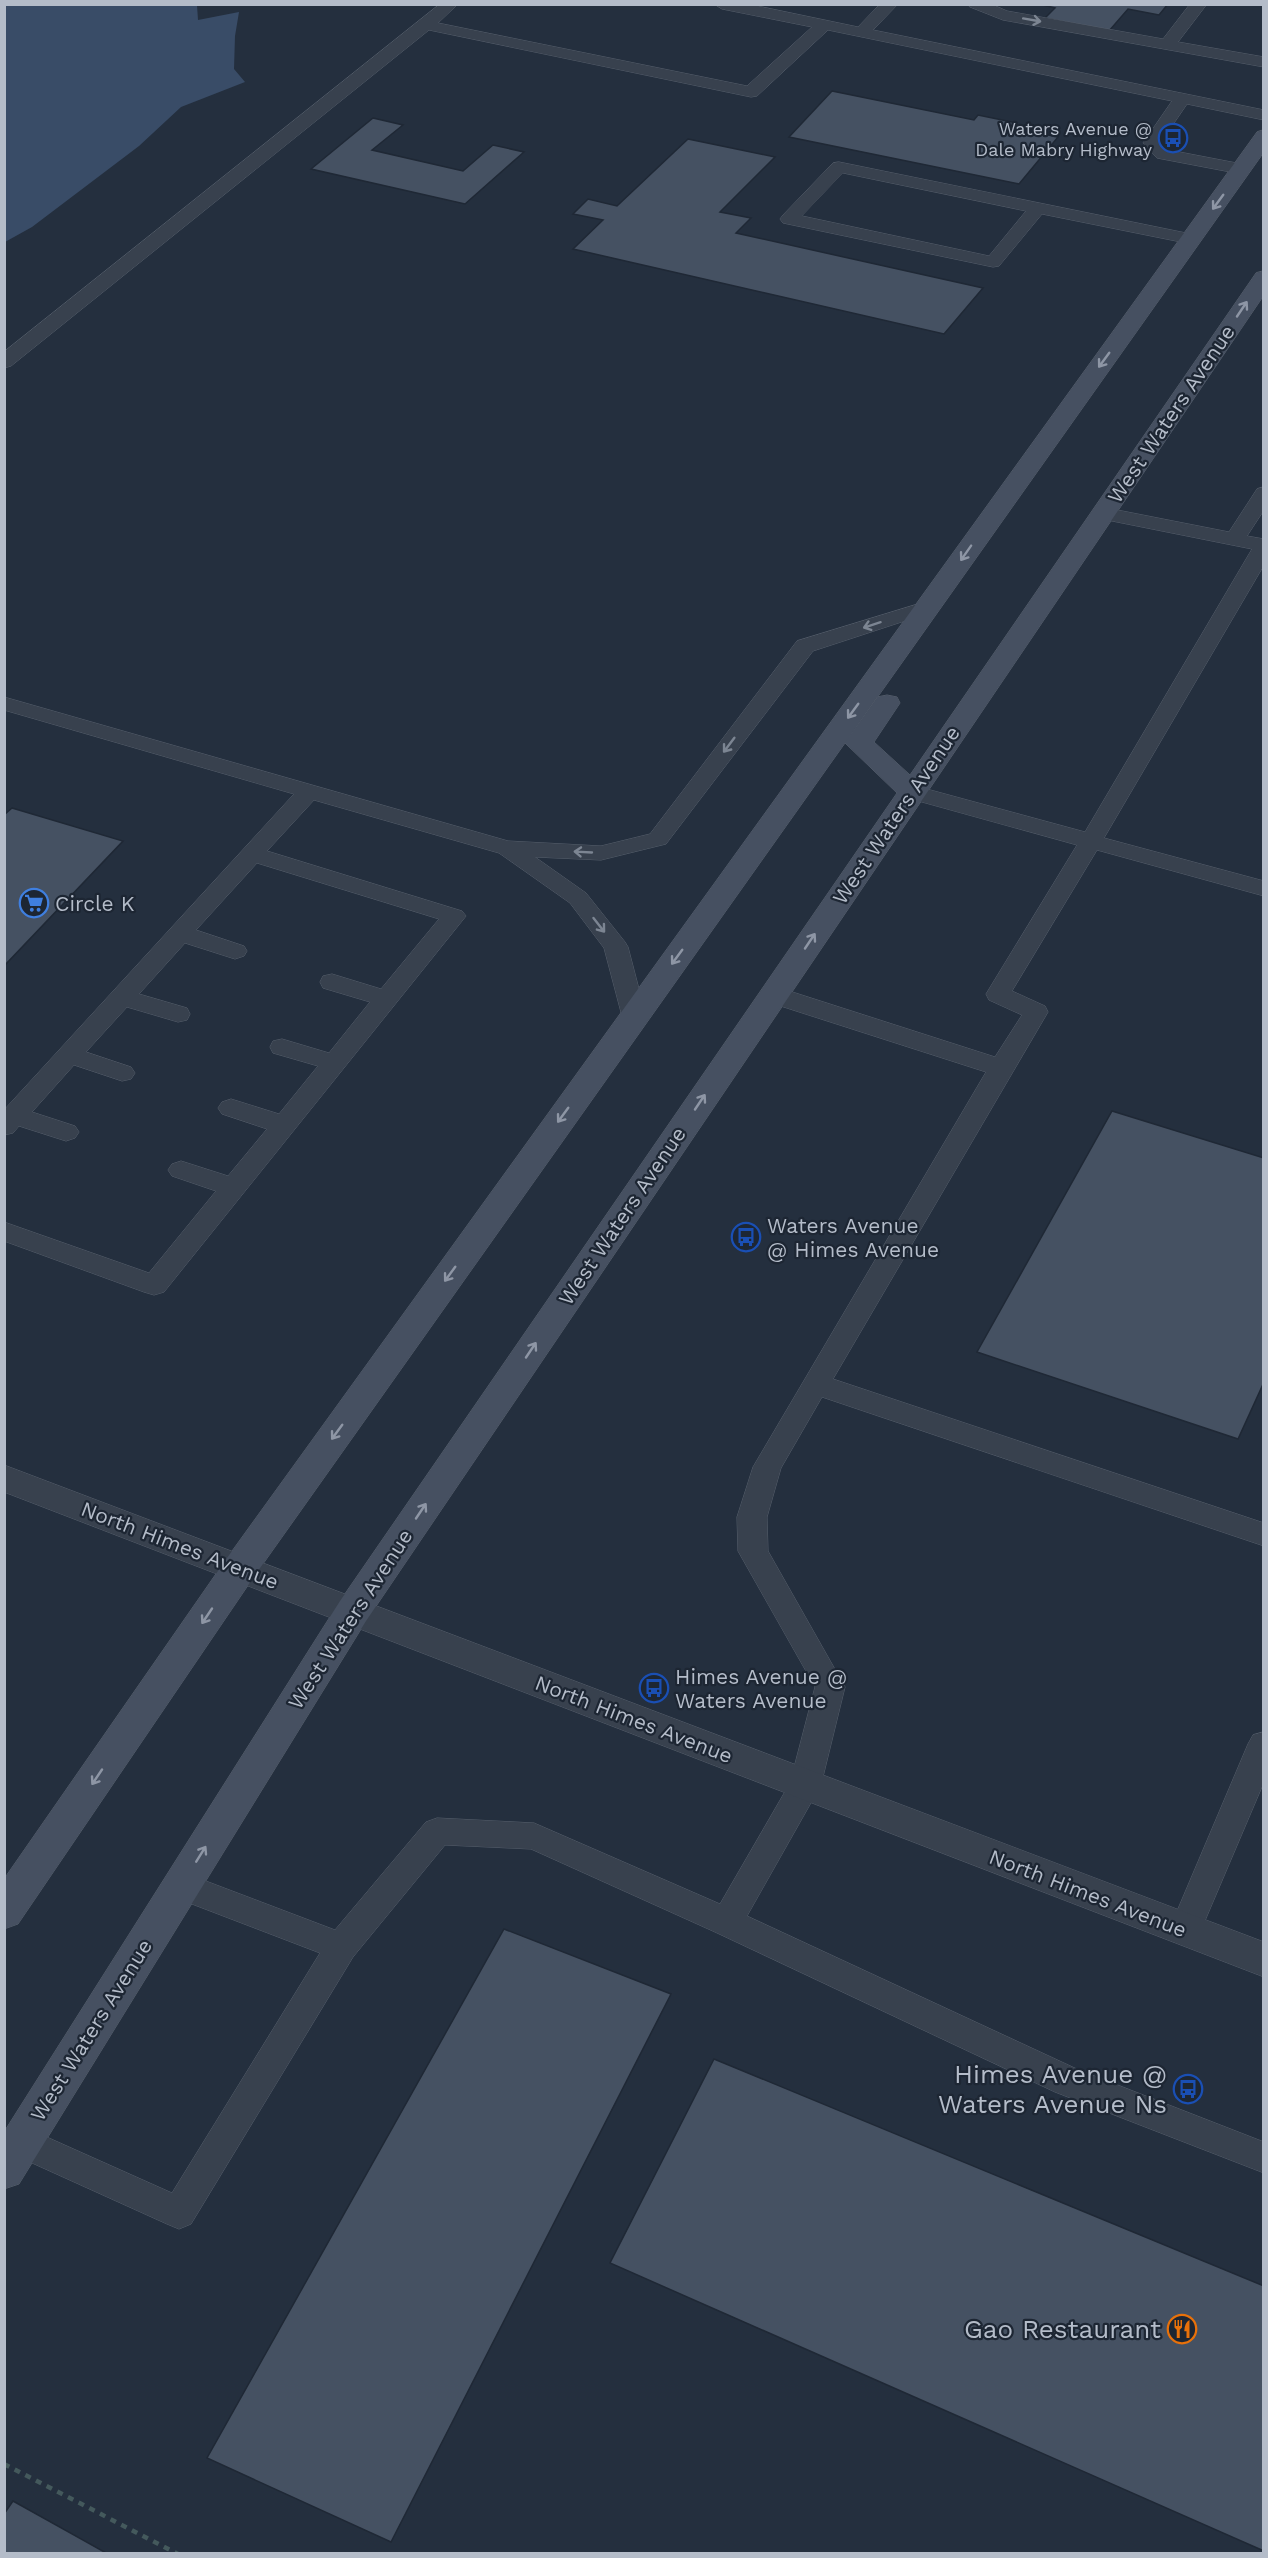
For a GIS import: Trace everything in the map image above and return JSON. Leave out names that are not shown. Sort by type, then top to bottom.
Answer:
[{"type":"main road","points":[[4,1912],[240,1568],[1263,136]]},
{"type":"main road","name":"West Waters Avenue","points":[[13,2156],[352,1611],[1263,278]]},
{"type":"main road","points":[[912,792],[859,743],[990,552],[1011,490]]},
{"type":"street","name":"North Himes Avenue","points":[[4,1478],[1263,1960]]},
{"type":"lane","points":[[4,362],[450,4]]},
{"type":"lane","points":[[722,4],[1263,115]]},
{"type":"lane","points":[[861,33],[890,4]]},
{"type":"lane","points":[[976,4],[1003,15],[1263,62]]},
{"type":"lane","points":[[1167,45],[1199,4]]},
{"type":"lane","points":[[426,25],[751,92],[824,25]]},
{"type":"lane","points":[[1183,98],[1152,143],[1163,154],[1241,169]]},
{"type":"lane","points":[[1038,208],[993,262],[789,219],[839,167],[1191,239]]},
{"type":"lane","points":[[1235,539],[1263,493]]},
{"type":"lane","points":[[727,1922],[805,1785],[830,1688],[753,1551],[752,1518],[767,1467],[1036,1012],[998,994],[1091,841],[1263,545],[1102,513]]},
{"type":"lane","points":[[4,703],[507,848],[601,853],[658,839],[805,646],[928,607]]},
{"type":"lane","points":[[10,1122],[309,791]]},
{"type":"lane","points":[[912,792],[1263,889]]},
{"type":"lane","points":[[507,848],[578,898],[616,947],[634,1016]]},
{"type":"lane","points":[[4,1231],[154,1285],[454,916],[252,854]]},
{"type":"lane","points":[[180,933],[235,951]]},
{"type":"lane","points":[[332,982],[386,999]]},
{"type":"lane","points":[[774,995],[1001,1068]]},
{"type":"lane","points":[[123,997],[178,1014]]},
{"type":"lane","points":[[282,1047],[335,1063]]},
{"type":"lane","points":[[70,1055],[122,1072]]},
{"type":"lane","points":[[231,1108],[284,1125]]},
{"type":"lane","points":[[10,1122],[66,1132]]},
{"type":"lane","points":[[181,1170],[234,1187]]},
{"type":"lane","points":[[815,1384],[1263,1535]]},
{"type":"lane","points":[[1185,1930],[1263,1744]]},
{"type":"lane","points":[[13,2156],[179,2213],[341,1947],[437,1831],[534,1836],[727,1922],[1067,2081],[1263,2158]]},
{"type":"lane","points":[[182,1886],[341,1947]]},
{"type":"path","points":[[4,2464],[178,2553]]},
{"type":"water","points":[[5,4],[197,5],[198,20],[239,12],[235,36],[234,69],[245,82],[181,107],[139,146],[32,227],[5,242]]},
{"type":"building","points":[[1039,4],[1168,4],[1159,15],[1128,9],[1109,31],[1045,18],[1055,8]]},
{"type":"building","points":[[832,91],[974,120],[978,115],[1017,123],[1013,128],[1058,137],[1019,184],[789,137]]},
{"type":"building","points":[[373,118],[403,125],[372,150],[463,171],[493,145],[524,152],[465,204],[311,169]]},
{"type":"building","points":[[688,139],[775,157],[720,212],[751,218],[736,233],[983,288],[944,334],[573,249],[603,220],[573,214],[588,199],[617,206]]},
{"type":"building","name":"Circle K","points":[[12,808],[123,841],[4,966],[4,815]]},
{"type":"building","points":[[1112,1111],[1264,1158],[1264,1382],[1238,1439],[977,1352]]},
{"type":"building","points":[[504,1929],[671,1994],[391,2542],[207,2458]]},
{"type":"building","points":[[714,2059],[1264,2286],[1264,2551],[610,2263]]},
{"type":"building","points":[[13,2501],[108,2554],[4,2554],[4,2514]]},
{"type":"place","name":"Waters Avenue @ Dale Mabry Highway","points":[[1173,138]]},
{"type":"place","name":"Circle K","points":[[34,903]]},
{"type":"place","name":"Waters Avenue @ Himes Avenue","points":[[746,1237]]},
{"type":"place","name":"Himes Avenue @ Waters Avenue","points":[[654,1688]]},
{"type":"place","name":"Himes Avenue @ Waters Avenue Ns","points":[[1188,2089]]},
{"type":"place","name":"Gao Restaurant","points":[[1182,2329]]}]
